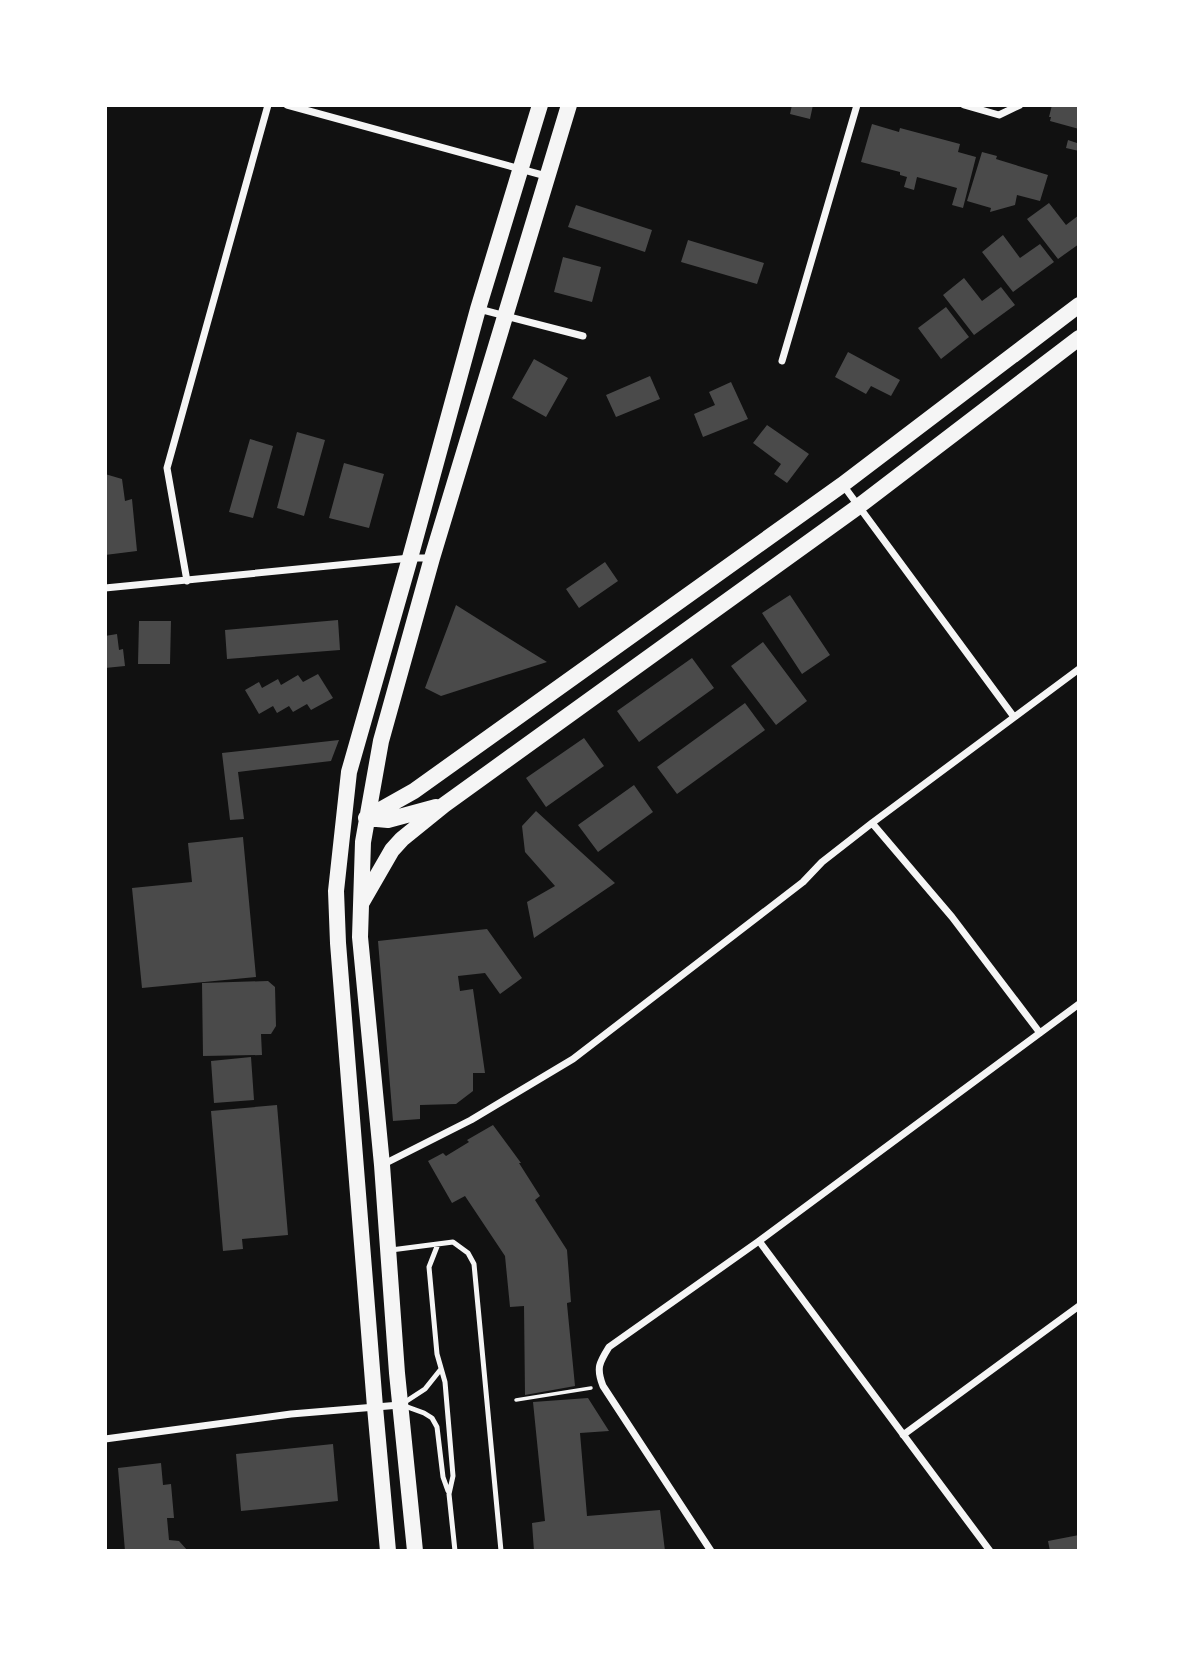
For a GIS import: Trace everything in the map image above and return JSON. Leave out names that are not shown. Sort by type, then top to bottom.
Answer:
[{"type":"main road","points":[[388,1551],[374,1407],[335,891],[349,772],[478,309],[540,105]]},
{"type":"main road","points":[[415,1551],[382,1165],[359,937],[363,842],[381,741],[432,558],[569,105]]},
{"type":"main road","points":[[366,818],[414,791],[842,485],[1079,305]]},
{"type":"main road","points":[[361,904],[392,850],[444,805],[859,506],[1079,338]]},
{"type":"main road","points":[[343,818],[388,820],[444,805]]},
{"type":"street","points":[[187,581],[167,468],[268,105]]},
{"type":"street","points":[[287,105],[548,177]]},
{"type":"street","points":[[782,361],[857,105]]},
{"type":"street","points":[[964,105],[999,115],[1020,105]]},
{"type":"street","points":[[478,309],[583,335]]},
{"type":"street","points":[[842,485],[1014,717]]},
{"type":"street","points":[[105,589],[432,558]]},
{"type":"street","points":[[382,1165],[471,1120],[573,1059],[803,882],[822,862],[872,823],[1079,669]]},
{"type":"street","points":[[872,823],[952,917],[1040,1033]]},
{"type":"street","points":[[711,1551],[603,1386],[598,1372],[601,1359],[609,1347],[759,1241],[1079,1004]]},
{"type":"street","points":[[759,1241],[990,1551]]},
{"type":"street","points":[[903,1434],[1079,1306]]},
{"type":"street","points":[[105,1439],[291,1414],[401,1405]]},
{"type":"lane","points":[[388,1251],[453,1242],[468,1253],[474,1264],[501,1551]]},
{"type":"lane","points":[[438,1244],[429,1267],[437,1354],[445,1382],[453,1476],[449,1494]]},
{"type":"lane","points":[[401,1405],[425,1390],[441,1369]]},
{"type":"lane","points":[[401,1405],[424,1413],[432,1418],[437,1427],[443,1477],[449,1494],[455,1551]]},
{"type":"path","points":[[516,1400],[603,1386]]},
{"type":"building","points":[[792,105],[813,105],[810,119],[790,114]]},
{"type":"building","points":[[1052,105],[1079,105],[1079,129],[1050,121]]},
{"type":"building","points":[[872,124],[899,132],[900,128],[960,144],[958,152],[976,157],[963,208],[952,205],[957,188],[917,177],[914,190],[904,187],[907,177],[900,175],[900,172],[861,162]]},
{"type":"building","points":[[1078,137],[1079,151],[1066,148],[1068,140],[1077,143]]},
{"type":"building","points":[[982,152],[1048,175],[1040,201],[1017,195],[1015,205],[990,212],[991,208],[967,201]]},
{"type":"building","points":[[1049,203],[1066,225],[1079,215],[1079,244],[1058,259],[1027,219]]},
{"type":"building","points":[[576,205],[652,230],[645,252],[568,227]]},
{"type":"building","points":[[1003,235],[1020,258],[1040,244],[1054,262],[1013,292],[982,252]]},
{"type":"building","points":[[688,240],[764,263],[757,284],[681,262]]},
{"type":"building","points":[[563,257],[601,267],[592,302],[554,292]]},
{"type":"building","points":[[964,278],[982,301],[1001,287],[1015,305],[974,335],[943,295]]},
{"type":"building","points":[[946,307],[969,337],[941,359],[918,328]]},
{"type":"building","points":[[848,352],[900,380],[891,396],[871,386],[866,394],[835,377]]},
{"type":"building","points":[[534,359],[568,378],[546,417],[512,398]]},
{"type":"building","points":[[650,376],[660,399],[616,417],[606,395]]},
{"type":"building","points":[[731,382],[748,419],[703,437],[694,414],[715,405],[709,392]]},
{"type":"building","points":[[767,425],[809,454],[787,483],[774,474],[781,464],[753,443]]},
{"type":"building","points":[[297,432],[325,440],[304,516],[277,508]]},
{"type":"building","points":[[250,439],[273,446],[253,518],[229,512]]},
{"type":"building","points":[[344,463],[384,474],[369,528],[329,518]]},
{"type":"building","points":[[105,474],[122,479],[125,501],[132,499],[137,551],[105,555]]},
{"type":"building","points":[[605,562],[618,581],[579,608],[566,589]]},
{"type":"building","points":[[790,595],[830,655],[802,674],[762,613]]},
{"type":"building","points":[[456,605],[547,662],[441,696],[425,688]]},
{"type":"building","points":[[338,620],[340,650],[227,659],[225,630]]},
{"type":"building","points":[[139,621],[171,621],[170,664],[138,664]]},
{"type":"building","points":[[117,634],[119,650],[123,649],[125,666],[105,668],[105,636]]},
{"type":"building","points":[[763,642],[807,701],[776,725],[731,666]]},
{"type":"building","points":[[692,658],[714,688],[639,742],[617,711]]},
{"type":"building","points":[[318,674],[333,698],[311,710],[307,704],[293,712],[289,706],[277,713],[273,706],[259,714],[245,690],[259,682],[262,688],[278,679],[281,685],[298,675],[303,682]]},
{"type":"building","points":[[745,703],[765,730],[677,794],[657,767]]},
{"type":"building","points":[[584,738],[604,766],[546,807],[526,778]]},
{"type":"building","points":[[339,740],[331,761],[238,772],[244,819],[230,820],[222,753]]},
{"type":"building","points":[[634,785],[653,812],[598,852],[578,825]]},
{"type":"building","points":[[536,811],[615,883],[534,938],[527,902],[555,886],[525,852],[522,826]]},
{"type":"building","points":[[243,837],[256,977],[142,988],[132,888],[192,882],[188,843]]},
{"type":"building","points":[[487,929],[522,978],[500,994],[485,973],[458,976],[460,991],[473,989],[485,1073],[473,1073],[473,1091],[456,1104],[420,1105],[420,1119],[393,1121],[378,941]]},
{"type":"building","points":[[268,981],[275,987],[276,1026],[271,1034],[261,1034],[262,1055],[203,1056],[202,983]]},
{"type":"building","points":[[251,1057],[254,1100],[214,1103],[211,1061]]},
{"type":"building","points":[[277,1105],[288,1235],[242,1239],[243,1249],[223,1251],[211,1111]]},
{"type":"building","points":[[493,1125],[521,1163],[540,1196],[535,1200],[567,1250],[571,1302],[567,1304],[575,1386],[525,1395],[524,1306],[510,1307],[505,1256],[465,1196],[452,1203],[428,1161],[443,1153],[446,1156]]},
{"type":"building","points":[[588,1398],[609,1431],[580,1433],[587,1516],[660,1510],[665,1551],[534,1551],[532,1523],[545,1521],[533,1402]]},
{"type":"building","points":[[333,1444],[338,1501],[241,1511],[236,1454]]},
{"type":"building","points":[[161,1463],[163,1485],[171,1484],[174,1518],[167,1518],[169,1540],[179,1541],[188,1551],[125,1551],[118,1468]]},
{"type":"building","points":[[1079,1535],[1079,1551],[1050,1551],[1048,1541]]}]
